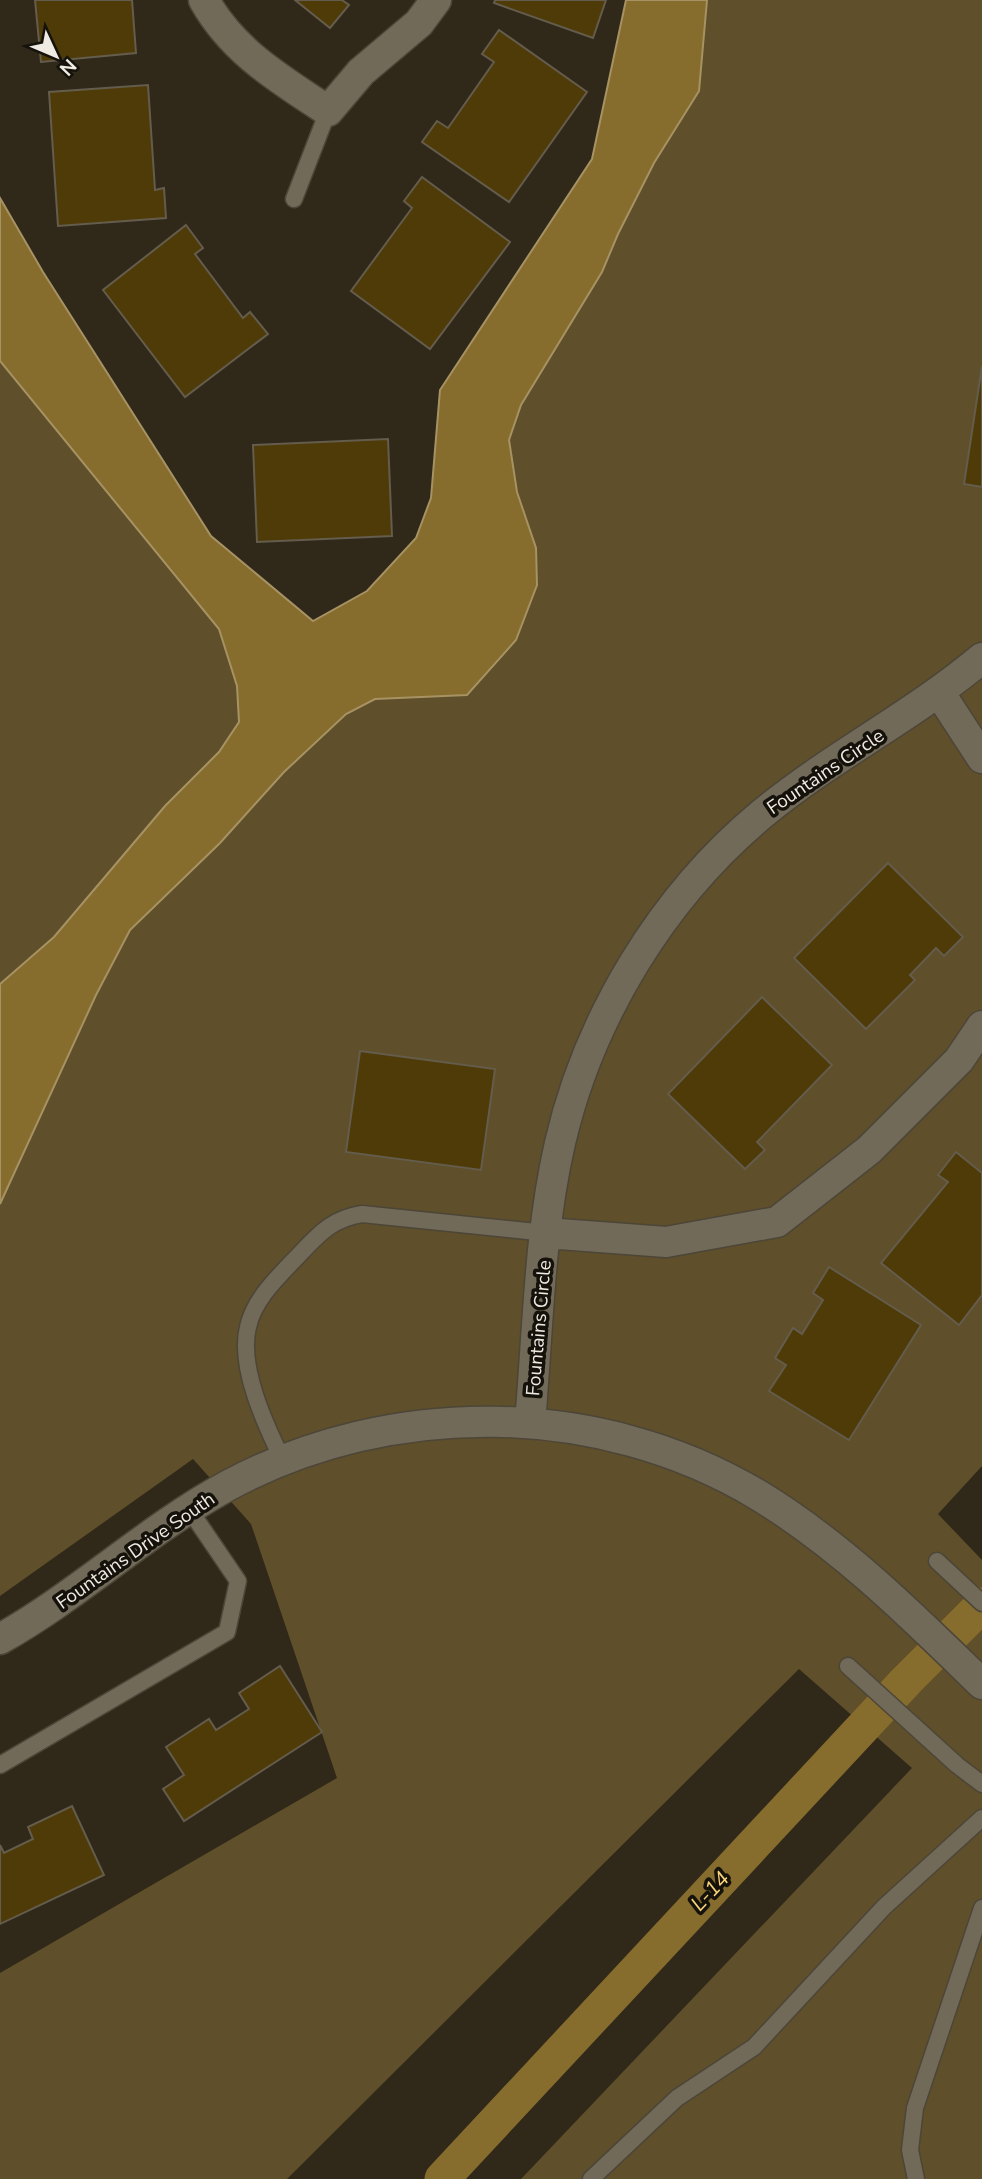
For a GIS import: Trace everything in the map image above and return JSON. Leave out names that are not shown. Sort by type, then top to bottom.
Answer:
[{"type":"street","points":[[204,0],[226,34],[242,51],[328,111],[361,72],[419,23],[436,0]]},
{"type":"street","name":"Fountains Circle","points":[[530,1423],[546,1233],[560,1143],[582,1069],[603,1021],[655,931],[704,870],[760,816],[801,784],[939,692],[982,658]]},
{"type":"street","points":[[939,692],[982,758]]},
{"type":"street","name":"Fountains Circle","points":[[546,1233],[666,1242],[777,1222],[869,1150],[959,1060],[982,1026]]},
{"type":"street","name":"Fountains Drive South","points":[[0,1639],[89,1583],[189,1509],[231,1484],[283,1461],[344,1440],[415,1425],[488,1421],[530,1423],[601,1433],[671,1454],[716,1473],[758,1496],[819,1537],[890,1594],[982,1684]]},
{"type":"lane","points":[[295,199],[328,111]]},
{"type":"lane","points":[[283,1461],[266,1425],[254,1386],[247,1357],[247,1328],[256,1306],[274,1281],[325,1229],[341,1217],[362,1214],[546,1233]]},
{"type":"lane","points":[[0,1765],[227,1632],[238,1581],[189,1509]]},
{"type":"lane","points":[[937,1561],[982,1603]]},
{"type":"lane","points":[[848,1666],[957,1765],[982,1784]]},
{"type":"lane","points":[[592,2179],[677,2098],[754,2047],[884,1907],[982,1818]]},
{"type":"lane","points":[[916,2179],[911,2150],[915,2108],[982,1908]]},
{"type":"shaded area","points":[[626,0],[982,0],[982,1466],[938,1514],[982,1560],[982,2179],[521,2179],[912,1768],[799,1669],[287,2179],[0,2179],[0,1973],[337,1778],[251,1524],[193,1459],[0,1596],[0,198],[43,272],[211,536],[313,621],[367,591],[416,538],[431,498],[440,390],[592,159]]},
{"type":"shaded area","points":[[626,0],[707,0],[699,91],[654,163],[602,272],[521,405],[509,440],[517,492],[536,548],[537,585],[516,640],[467,695],[375,699],[346,714],[284,772],[220,843],[130,930],[96,995],[0,1204],[0,984],[54,937],[165,806],[219,752],[239,722],[237,686],[219,629],[0,361],[0,198],[43,272],[211,536],[313,621],[367,591],[416,538],[431,498],[440,390],[592,159]]},
{"type":"building","points":[[35,0],[132,0],[136,53],[41,62]]},
{"type":"building","points":[[295,0],[342,0],[349,5],[330,28]]},
{"type":"building","points":[[495,0],[606,0],[593,38],[494,3]]},
{"type":"building","points":[[499,30],[587,92],[509,202],[422,142],[437,121],[448,128],[494,62],[482,54]]},
{"type":"building","points":[[148,85],[155,190],[164,188],[166,218],[58,226],[49,92]]},
{"type":"building","points":[[422,177],[510,242],[430,349],[351,291],[412,208],[404,201]]},
{"type":"building","points":[[186,225],[203,248],[195,254],[243,318],[250,312],[268,334],[185,397],[103,290]]},
{"type":"building","points":[[982,366],[982,487],[964,484]]},
{"type":"building","points":[[388,439],[392,536],[257,542],[253,445]]},
{"type":"building","points":[[888,863],[963,937],[944,956],[936,948],[910,975],[915,980],[866,1029],[794,958]]},
{"type":"building","points":[[762,997],[832,1065],[757,1142],[765,1150],[745,1169],[668,1094]]},
{"type":"building","points":[[360,1051],[495,1069],[481,1170],[346,1152]]},
{"type":"building","points":[[956,1152],[982,1173],[982,1295],[959,1325],[881,1263],[948,1182],[938,1175]]},
{"type":"building","points":[[829,1267],[921,1325],[849,1440],[769,1391],[786,1365],[775,1358],[793,1328],[802,1334],[823,1300],[813,1293]]},
{"type":"building","points":[[280,1666],[322,1732],[184,1821],[163,1789],[184,1775],[166,1747],[209,1719],[216,1730],[249,1709],[239,1693]]},
{"type":"building","points":[[72,1806],[104,1875],[0,1924],[0,1845],[4,1853],[33,1839],[28,1827]]},
{"type":"waterway","name":"L-14","points":[[442,2179],[907,1680],[982,1605]]}]
